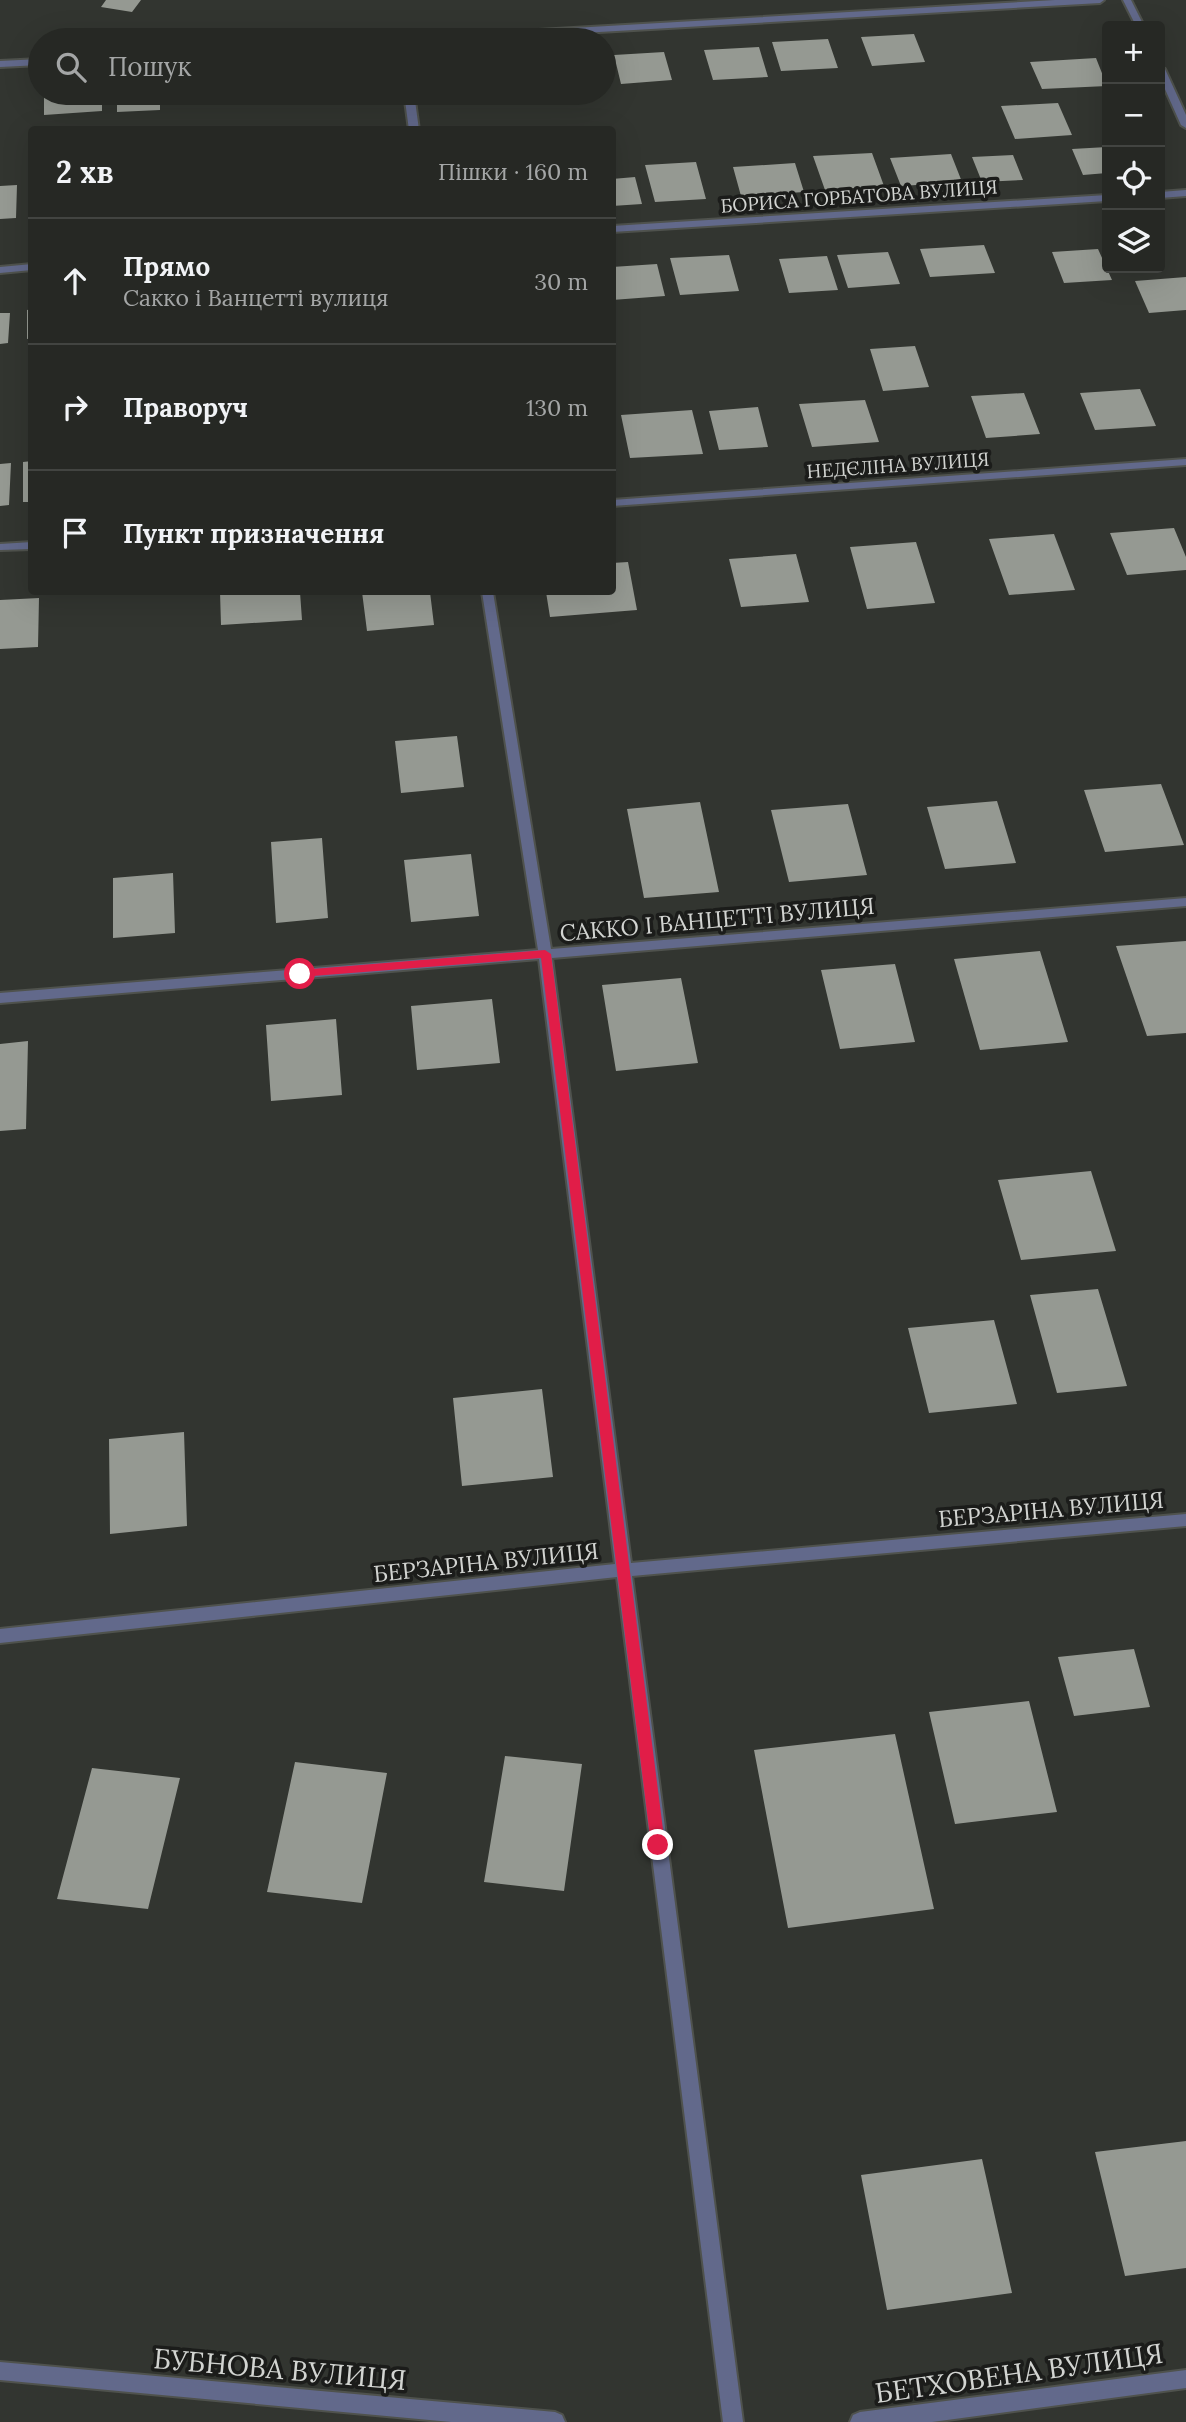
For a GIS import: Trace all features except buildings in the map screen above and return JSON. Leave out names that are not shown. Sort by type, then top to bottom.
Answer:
[{"type":"street","points":[[616,28],[1100,0]]},
{"type":"street","points":[[1127,0],[1138,21]]},
{"type":"street","points":[[0,64],[28,63]]},
{"type":"street","points":[[1165,80],[1186,125]]},
{"type":"street","points":[[411,105],[413,126]]},
{"type":"street","points":[[1165,195],[1186,193]]},
{"type":"street","name":"БОРИСА ГОРБАТОВА ВУЛИЦЯ","points":[[616,229],[1102,198]]},
{"type":"street","points":[[0,270],[28,267]]},
{"type":"street","name":"НЕДЄЛІНА ВУЛИЦЯ","points":[[616,503],[1186,462]]},
{"type":"street","points":[[0,547],[28,545]]},
{"type":"street","points":[[486,595],[545,954],[733,2422]]},
{"type":"street","name":"САККО І ВАНЦЕТТІ ВУЛИЦЯ","points":[[0,998],[1186,902]]},
{"type":"street","name":"БЕРЗАРІНА ВУЛИЦЯ","points":[[0,1636],[623,1570],[1186,1520]]},
{"type":"street","name":"БУБНОВА ВУЛИЦЯ","points":[[0,2371],[555,2422]]},
{"type":"street","name":"БЕТХОВЕНА ВУЛИЦЯ","points":[[860,2422],[1186,2379]]},
{"type":"route","points":[[300,974],[545,954],[658,1845]]}]
